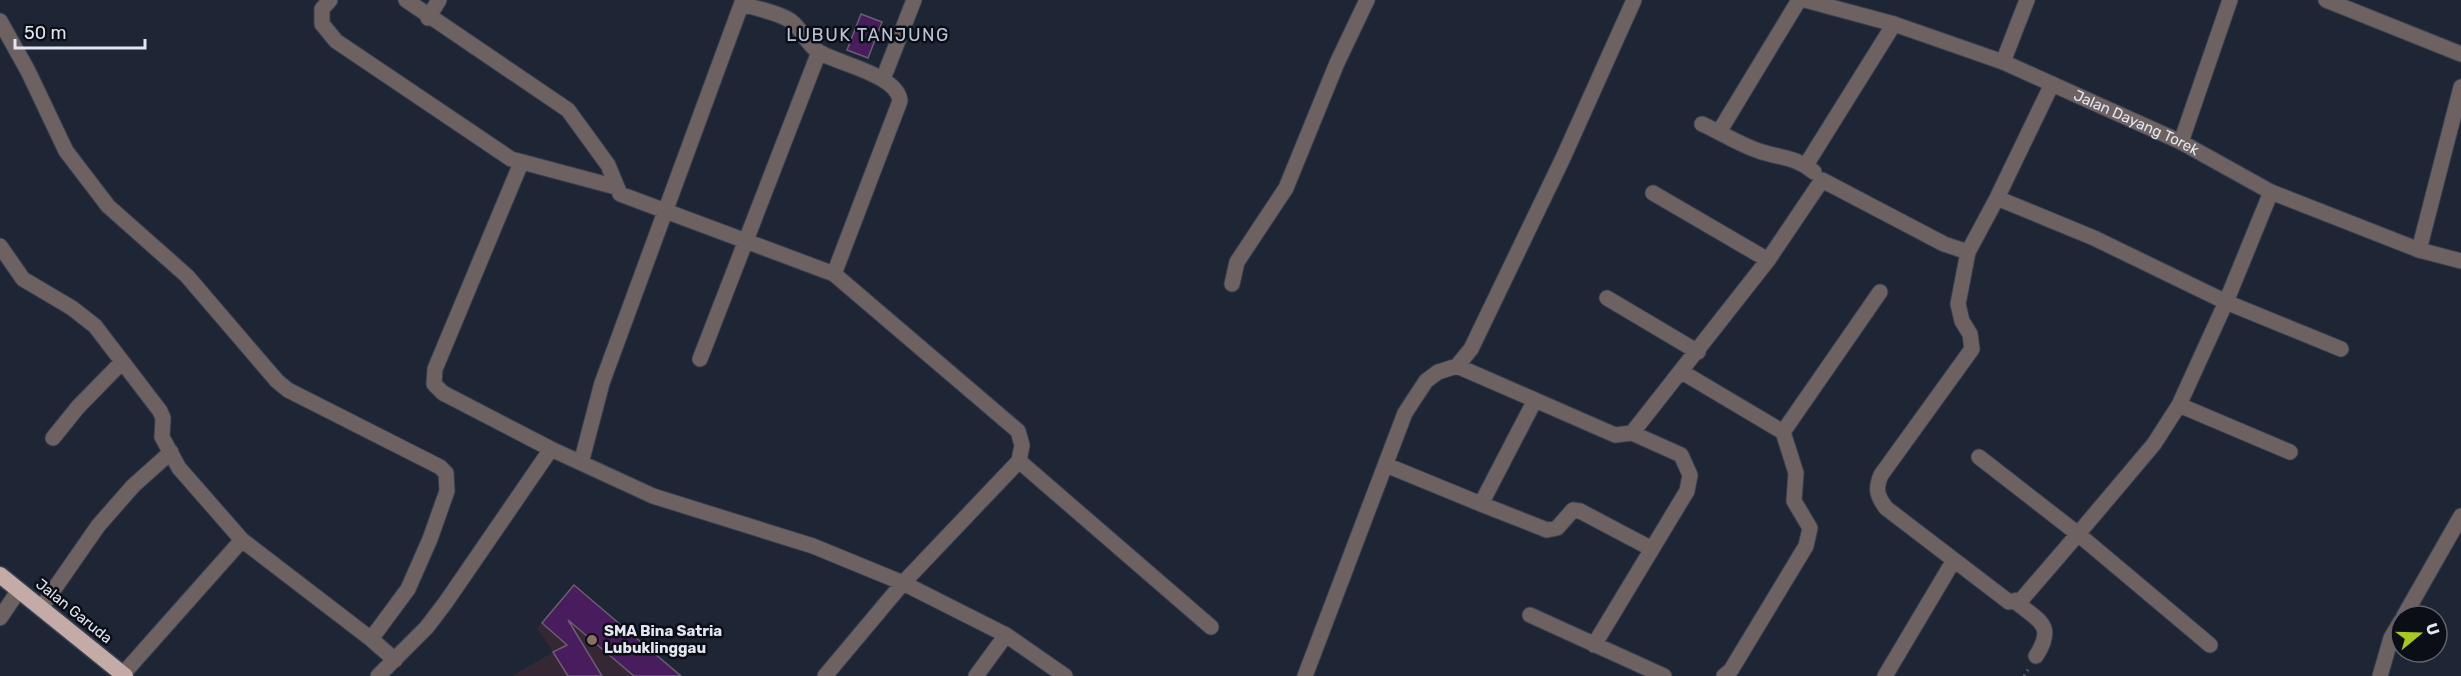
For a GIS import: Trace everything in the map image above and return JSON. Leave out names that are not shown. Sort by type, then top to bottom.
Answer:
[{"type":"highway","name":"Jalan Garuda","points":[[0,575],[124,675]]},
{"type":"street","points":[[330,0],[322,9],[322,24],[336,41],[521,163],[616,187]]},
{"type":"street","points":[[406,0],[428,18],[568,110],[608,165],[616,187],[625,198],[747,239],[834,274],[1018,431],[1022,445],[1019,460],[903,583],[825,676]]},
{"type":"street","points":[[428,18],[439,0]]},
{"type":"street","points":[[883,79],[914,0]]},
{"type":"street","points":[[1232,284],[1237,262],[1286,188],[1337,63],[1367,0]]},
{"type":"street","points":[[1305,676],[1406,413],[1426,381],[1438,372],[1457,366],[1471,349],[1563,158],[1634,0]]},
{"type":"street","points":[[1719,132],[1799,0]]},
{"type":"street","name":"Jalan Dayang Torek","points":[[1805,0],[1894,24],[2003,62],[2181,142],[2271,192],[2419,250],[2461,261]]},
{"type":"street","points":[[2003,62],[2027,0]]},
{"type":"street","points":[[2181,142],[2230,0]]},
{"type":"street","points":[[2326,0],[2461,54]]},
{"type":"street","points":[[581,463],[602,383],[743,2],[789,20],[803,38],[819,52],[883,79],[895,88],[900,101],[834,274]]},
{"type":"street","points":[[0,21],[28,71],[66,151],[108,206],[187,276],[277,381],[288,390],[440,467],[446,474],[447,491],[408,589],[371,639]]},
{"type":"street","points":[[1806,165],[1894,24]]},
{"type":"street","points":[[700,360],[819,52]]},
{"type":"street","points":[[2052,84],[1998,198],[1968,252],[1958,304],[1962,321],[1970,334],[1972,349],[1881,475],[1876,487],[1878,497],[1886,508],[2009,602],[2022,599],[2154,444],[2179,405],[2226,302],[2271,192]]},
{"type":"street","points":[[2419,250],[2461,87]]},
{"type":"street","points":[[1702,124],[1762,152],[1784,155],[1806,165],[1822,180],[1944,244],[1968,252]]},
{"type":"street","points":[[521,163],[435,369],[434,384],[443,393],[551,449],[653,496],[813,546],[903,583],[1006,635],[1065,676]]},
{"type":"street","points":[[1632,433],[1698,352],[1768,260],[1822,180]]},
{"type":"street","points":[[1653,193],[1768,260]]},
{"type":"street","points":[[1998,198],[2094,238],[2226,302],[2341,349]]},
{"type":"street","points":[[0,246],[22,279],[72,308],[95,326],[162,415],[162,437],[180,468],[242,540],[395,660]]},
{"type":"street","points":[[1783,432],[1880,292]]},
{"type":"street","points":[[1607,298],[1698,352]]},
{"type":"street","points":[[53,438],[122,362]]},
{"type":"street","points":[[1457,366],[1615,435],[1632,433],[1682,455],[1690,475],[1687,492],[1594,645]]},
{"type":"street","points":[[1682,372],[1783,432],[1796,473],[1794,501],[1809,528],[1806,546],[1731,670],[1724,676]]},
{"type":"street","points":[[1481,504],[1535,400]]},
{"type":"street","points":[[2179,405],[2290,452]]},
{"type":"street","points":[[378,676],[446,602],[551,449]]},
{"type":"street","points":[[41,608],[98,526],[133,486],[171,452]]},
{"type":"street","points":[[1979,457],[2078,534],[2210,645]]},
{"type":"street","points":[[1019,460],[1211,627]]},
{"type":"street","points":[[1386,465],[1547,530],[1557,528],[1573,510],[1580,511],[1652,549]]},
{"type":"street","points":[[2411,604],[2460,523]]},
{"type":"street","points":[[124,675],[242,540]]},
{"type":"street","points":[[1885,676],[1954,560]]},
{"type":"street","points":[[0,618],[19,590]]},
{"type":"street","points":[[2016,602],[2043,624],[2046,631],[2046,639],[2036,656]]},
{"type":"street","points":[[1530,615],[1664,676]]},
{"type":"street","points":[[976,676],[1006,635]]},
{"type":"street","points":[[2380,676],[2389,645]]},
{"type":"shaded area","name":"SMA Bina Satria Lubuklinggau","points":[[574,585],[681,676],[512,676],[553,652],[537,628]]},
{"type":"building","points":[[861,14],[882,22],[868,58],[847,50]]},
{"type":"building","name":"SMA Bina Satria Lubuklinggau","points":[[574,585],[681,676],[634,676],[568,620],[602,676],[568,676],[553,652],[567,645],[542,623]]},
{"type":"place","name":"SMA Bina Satria Lubuklinggau","points":[[592,640]]},
{"type":"district","name":"LUBUK TANJUNG","points":[[868,35]]}]
